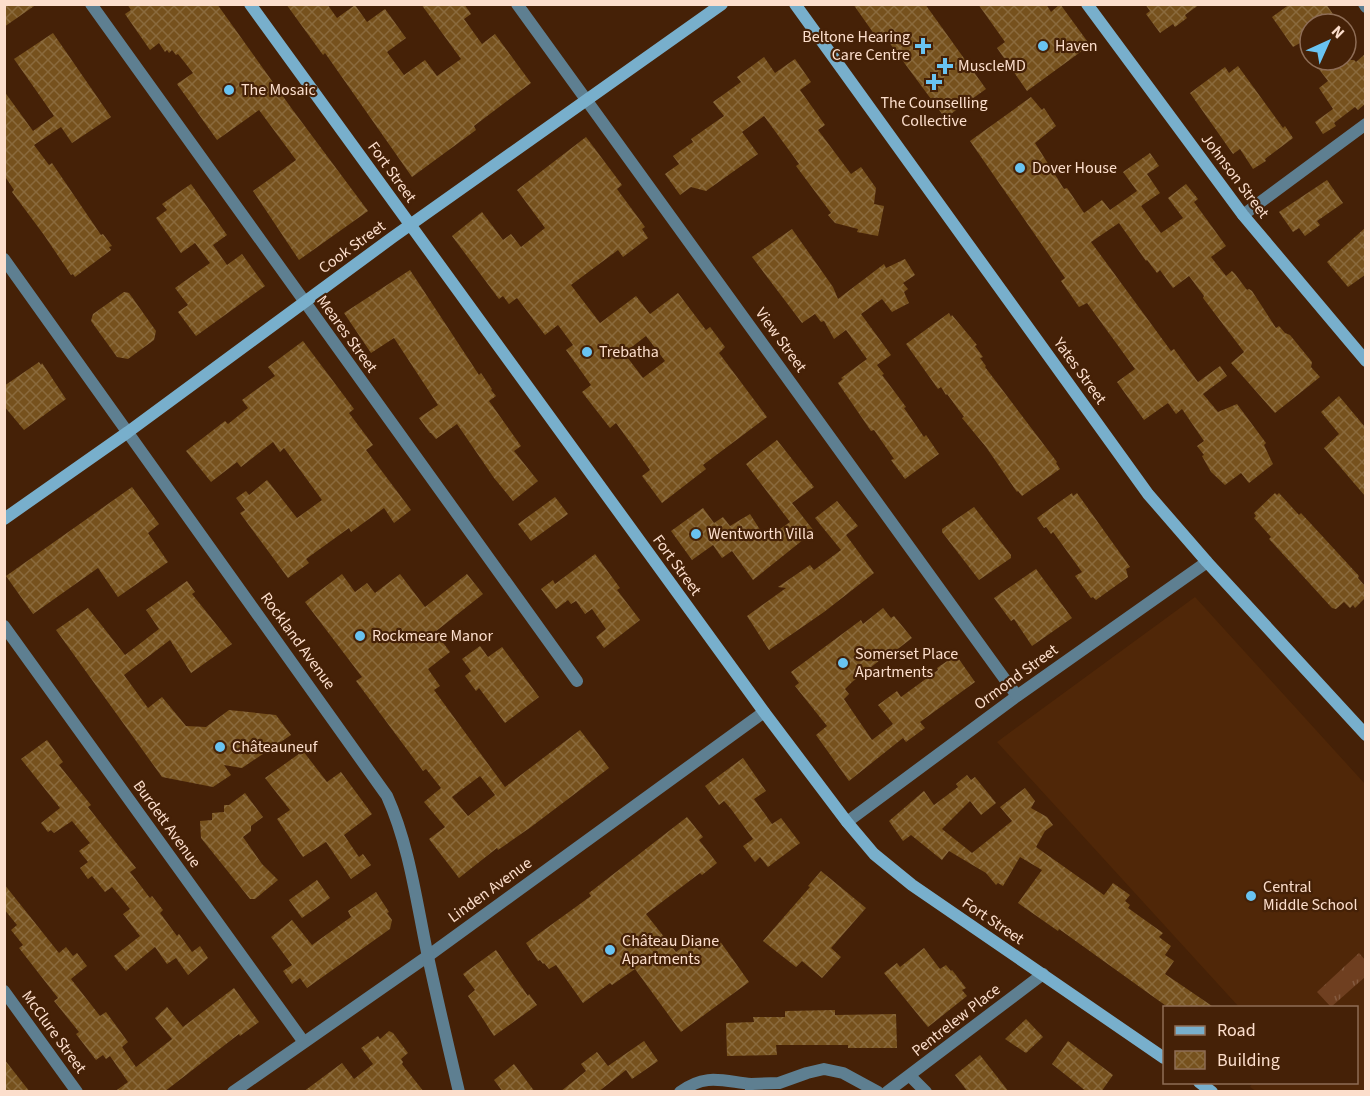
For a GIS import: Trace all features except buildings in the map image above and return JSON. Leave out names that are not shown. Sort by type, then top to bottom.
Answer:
[{"type":"main road","name":"Fort Street","points":[[250,4],[764,712],[874,854],[912,885],[1163,1057]]},
{"type":"main road","name":"Cook Street","points":[[4,519],[128,432],[410,225],[722,4]]},
{"type":"main road","name":"Yates Street","points":[[795,4],[1148,494],[1365,735]]},
{"type":"main road","name":"Johnson Street","points":[[1088,4],[1243,215],[1365,361]]},
{"type":"street","name":"Meares Street","points":[[92,4],[577,681]]},
{"type":"street","name":"View Street","points":[[517,4],[1017,696]]},
{"type":"street","points":[[1243,215],[1365,124]]},
{"type":"street","name":"Rockland Avenue","points":[[4,259],[387,796],[399,823],[407,852],[459,1092]]},
{"type":"street","name":"Ormond Street","points":[[847,822],[1017,696],[1208,562]]},
{"type":"street","name":"Burdett Avenue","points":[[4,626],[303,1041]]},
{"type":"street","name":"Linden Avenue","points":[[233,1092],[428,956],[764,712]]},
{"type":"street","name":"Pentrelew Place","points":[[887,1092],[1043,974]]},
{"type":"street","name":"McClure Street","points":[[4,991],[77,1092]]},
{"type":"street","points":[[680,1092],[692,1083],[703,1080],[751,1088],[779,1083],[807,1073],[824,1070],[843,1073],[878,1092]]},
{"type":"street","points":[[910,1076],[926,1092]]},
{"type":"shaded area","name":"Central Middle School","points":[[1195,597],[1365,784],[1365,1091],[1257,1092],[1250,1087],[1252,1084],[1358,1084],[1358,1006],[1238,1006],[997,742]]},
{"type":"green space","points":[[1359,953],[1365,960],[1365,977],[1332,1006],[1317,992]]},
{"type":"place","name":"Beltone Hearing Care Centre","points":[[923,46]]},
{"type":"place","name":"Haven","points":[[1043,46]]},
{"type":"place","name":"MuscleMD","points":[[945,66]]},
{"type":"place","name":"The Counselling Collective","points":[[934,82]]},
{"type":"place","name":"The Mosaic","points":[[229,90]]},
{"type":"place","name":"Dover House","points":[[1020,168]]},
{"type":"place","name":"Trebatha","points":[[587,352]]},
{"type":"place","name":"Wentworth Villa","points":[[696,534]]},
{"type":"place","name":"Rockmeare Manor","points":[[360,636]]},
{"type":"place","name":"Somerset Place Apartments","points":[[843,663]]},
{"type":"place","name":"Châteauneuf","points":[[220,747]]},
{"type":"place","name":"Central Middle School","points":[[1251,896]]},
{"type":"place","name":"Château Diane Apartments","points":[[610,950]]}]
